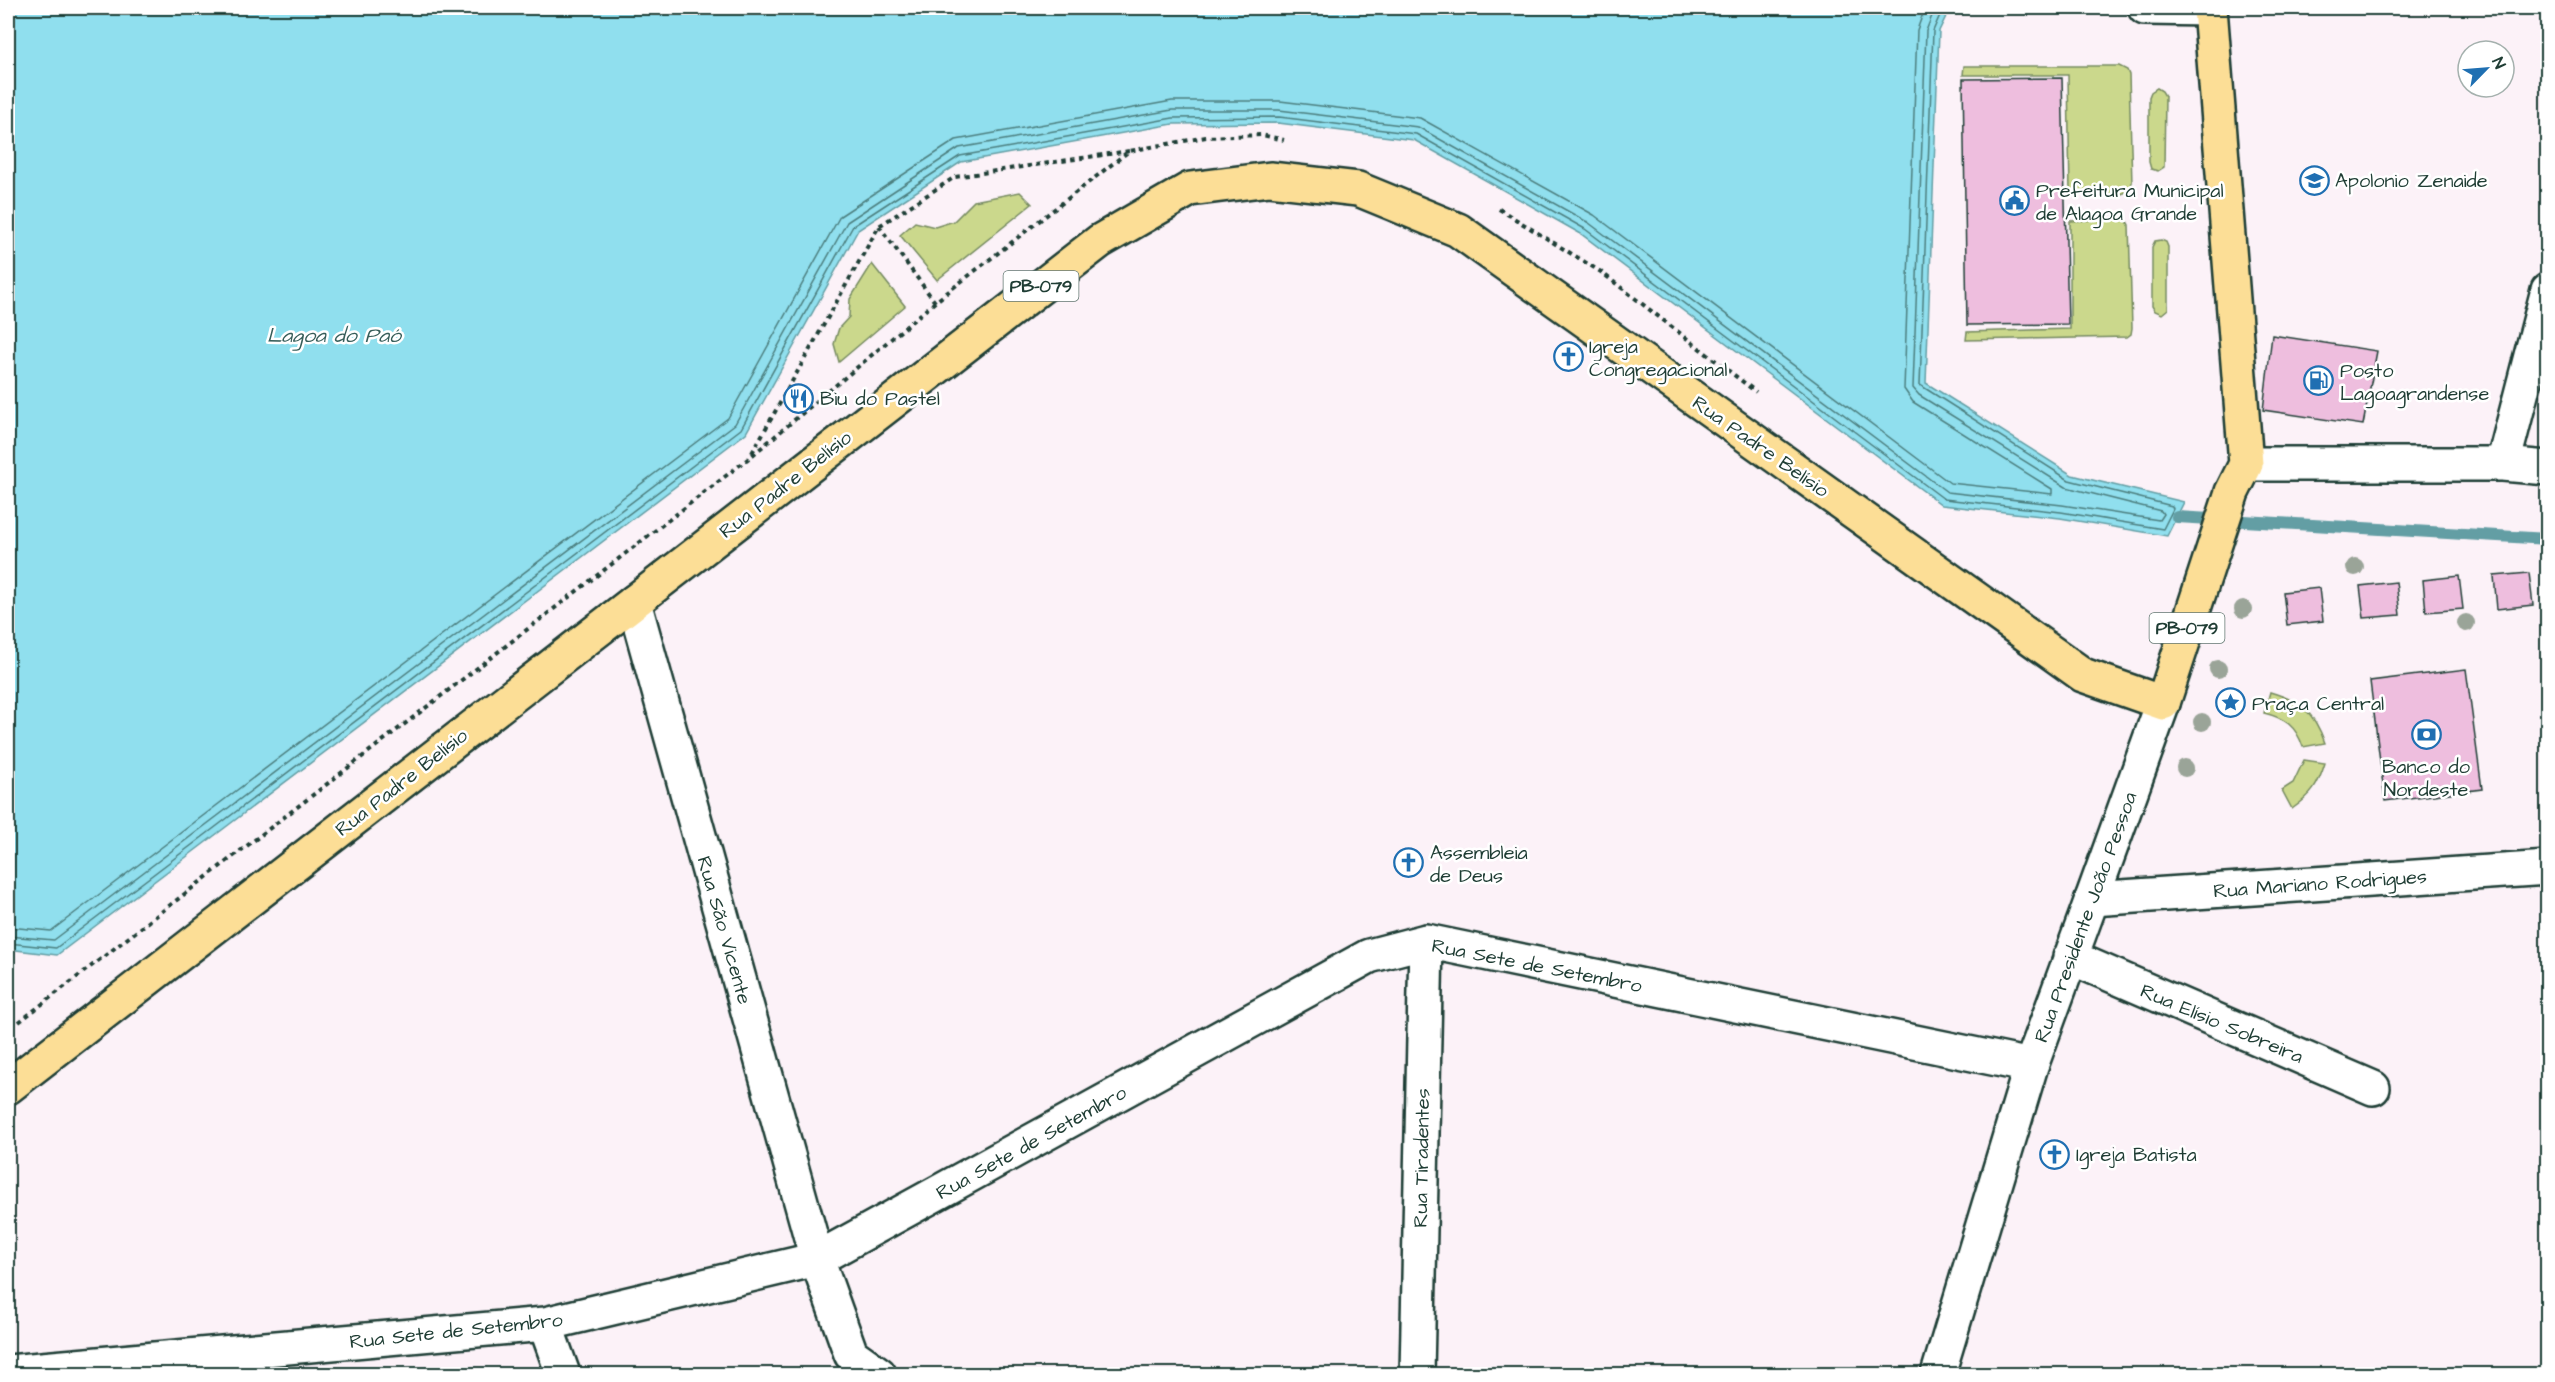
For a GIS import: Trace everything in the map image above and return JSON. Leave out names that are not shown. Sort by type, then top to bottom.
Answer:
[{"type":"main road","name":"PB-079","points":[[2210,8],[2239,478]]},
{"type":"main road","name":"Rua Padre Belísio","points":[[8,1087],[1100,241],[1190,189],[1270,179],[1358,189],[1458,230],[2083,675],[2163,703]]},
{"type":"main road","name":"Rua Presidente João Pessoa","points":[[2163,703],[2239,478]]},
{"type":"street","points":[[2145,8],[2210,8]]},
{"type":"street","points":[[2503,464],[2547,290]]},
{"type":"street","points":[[2239,478],[2503,464],[2547,468]]},
{"type":"street","name":"Rua São Vicente","points":[[634,602],[817,1259],[851,1354],[879,1374]]},
{"type":"street","name":"Rua Presidente João Pessoa","points":[[1938,1374],[2031,1066],[2163,703]]},
{"type":"street","name":"Rua Mariano Rodrigues","points":[[2092,898],[2547,868]]},
{"type":"street","name":"Rua Sete de Setembro","points":[[8,1372],[545,1324],[817,1259],[1369,956],[1426,941],[2031,1066]]},
{"type":"street","name":"Rua Tiradentes","points":[[1417,1374],[1426,941]]},
{"type":"street","name":"Rua Elísio Sobreira","points":[[2070,957],[2373,1088]]},
{"type":"street","points":[[545,1324],[563,1374]]},
{"type":"path","points":[[749,458],[879,226],[955,177],[1206,137],[1262,135],[1294,142]]},
{"type":"path","points":[[19,1022],[749,458],[935,302],[1129,151]]},
{"type":"path","points":[[1496,208],[1601,273],[1761,396]]},
{"type":"path","points":[[879,226],[935,302]]},
{"type":"green space","points":[[1964,66],[2119,66],[2127,70],[2132,185],[2129,191],[2119,195],[2070,194],[2068,75],[1963,75]]},
{"type":"green space","points":[[2157,88],[2165,96],[2164,167],[2158,171],[2151,169],[2149,162],[2149,97],[2151,92]]},
{"type":"green space","points":[[1020,192],[1032,204],[937,280],[900,235],[915,222],[935,227],[954,221],[974,201]]},
{"type":"green space","points":[[2122,219],[2129,225],[2131,334],[2127,337],[1966,340],[1967,332],[2070,329],[2070,221]]},
{"type":"green space","points":[[2155,241],[2166,242],[2168,247],[2168,309],[2162,314],[2155,311],[2152,306],[2152,247]]},
{"type":"green space","points":[[872,264],[905,306],[839,362],[834,344],[839,328],[849,317],[850,299]]},
{"type":"green space","points":[[2270,692],[2290,699],[2305,709],[2316,723],[2325,743],[2303,747],[2289,724],[2278,717],[2264,713]]},
{"type":"green space","points":[[2304,760],[2325,763],[2313,789],[2292,809],[2282,790],[2293,783]]},
{"type":"water","name":"Lagoa do Paó","points":[[8,8],[1950,8],[1939,31],[1926,383],[2072,475],[2184,502],[2167,536],[2060,518],[1942,505],[1581,234],[1414,140],[1278,123],[1173,124],[961,162],[858,230],[746,433],[57,955],[8,949]]},
{"type":"building","name":"Prefeitura Municipal de Alagoa Grande","points":[[2062,78],[2068,324],[1967,325],[1963,79]]},
{"type":"building","name":"Posto Lagoagrandense","points":[[2272,335],[2377,351],[2363,425],[2263,410]]},
{"type":"building","points":[[2529,573],[2533,605],[2497,609],[2494,576]]},
{"type":"building","points":[[2459,576],[2463,609],[2426,612],[2423,580]]},
{"type":"building","points":[[2396,582],[2400,615],[2364,618],[2360,586]]},
{"type":"building","points":[[2319,588],[2323,621],[2287,625],[2283,592]]},
{"type":"building","name":"Banco do Nordeste","points":[[2466,669],[2482,789],[2385,801],[2370,681]]},
{"type":"waterway","points":[[2177,517],[2548,539]]},
{"type":"place","name":"Apolonio Zenaide","points":[[2314,180]]},
{"type":"place","name":"Prefeitura Municipal de Alagoa Grande","points":[[2015,201]]},
{"type":"place","name":"Igreja Congregacional","points":[[1568,357]]},
{"type":"place","name":"Posto Lagoagrandense","points":[[2319,381]]},
{"type":"place","name":"Biu do Pastel","points":[[799,398]]},
{"type":"place","name":"Praça Central","points":[[2231,703]]},
{"type":"place","name":"Banco do Nordeste","points":[[2426,735]]},
{"type":"place","name":"Assembleia de Deus","points":[[1409,863]]},
{"type":"place","name":"Igreja Batista","points":[[2055,1154]]}]
